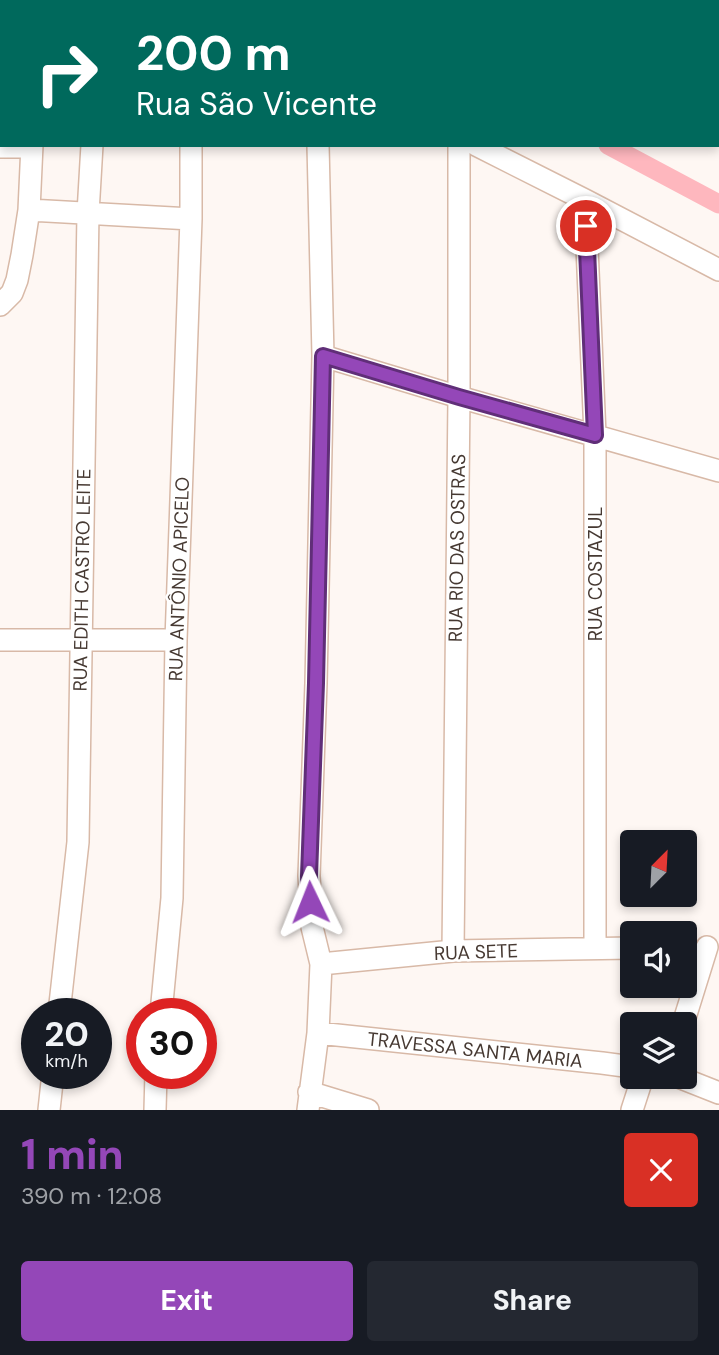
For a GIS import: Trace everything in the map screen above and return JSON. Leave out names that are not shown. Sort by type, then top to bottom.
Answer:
[{"type":"street","points":[[0,305],[12,293],[17,280],[29,210],[31,147]]},
{"type":"street","name":"RUA EDITH CASTRO LEITE","points":[[61,998],[78,842],[88,213],[92,147]]},
{"type":"street","name":"RUA ANTÔNIO APICELO","points":[[162,998],[172,898],[176,640],[191,219],[191,147]]},
{"type":"street","points":[[318,147],[323,356],[309,876],[312,927],[321,964],[318,1033],[309,1101],[368,1110]]},
{"type":"street","name":"RUA RIO DAS OSTRAS","points":[[453,951],[459,147]]},
{"type":"street","points":[[480,147],[719,270]]},
{"type":"street","name":"RUA COSTAZUL","points":[[585,200],[595,435],[595,948]]},
{"type":"street","points":[[29,210],[191,219]]},
{"type":"street","points":[[323,356],[719,471]]},
{"type":"street","points":[[0,640],[176,640]]},
{"type":"street","points":[[688,1012],[713,946]]},
{"type":"street","name":"RUA SETE","points":[[321,964],[453,951],[620,948]]},
{"type":"street","name":"TRAVESSA SANTA MARIA","points":[[318,1033],[620,1065]]},
{"type":"street","points":[[697,1084],[719,1093]]},
{"type":"street","points":[[49,1110],[51,1089]]},
{"type":"street","points":[[632,1110],[639,1089]]},
{"type":"waterway","points":[[612,147],[719,204]]},
{"type":"route","points":[[310,902],[323,356],[595,435],[586,226]]}]
